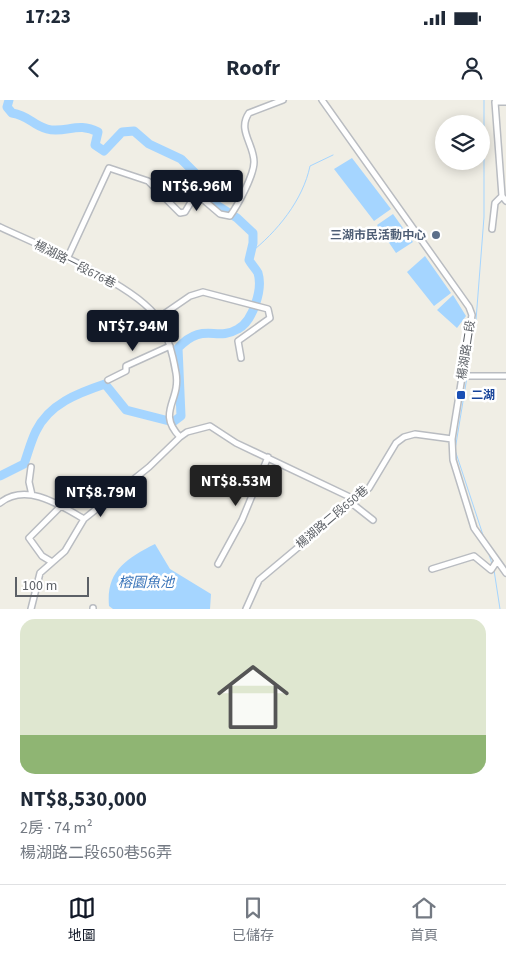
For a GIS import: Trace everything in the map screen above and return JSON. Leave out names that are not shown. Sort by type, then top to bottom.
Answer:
[{"type":"street","points":[[67,259],[109,168],[148,181],[180,213],[185,212],[194,198],[199,196],[220,214],[230,216],[254,166],[250,145],[244,132],[246,116],[249,113],[283,100]]},
{"type":"street","name":"楊湖路二段","points":[[322,100],[469,307],[472,315],[471,329],[461,376],[452,439],[453,460],[474,528],[506,572]]},
{"type":"street","points":[[492,230],[495,203],[504,199],[495,102],[506,102]]},
{"type":"street","name":"楊湖路一段676巷","points":[[0,226],[122,287],[148,307],[158,318],[170,346],[177,375],[176,392],[169,418],[170,426],[180,437]]},
{"type":"street","points":[[158,318],[190,296],[203,292],[268,309],[270,318],[238,341],[241,358]]},
{"type":"street","points":[[108,380],[126,370],[126,366],[170,346]]},
{"type":"street","points":[[461,376],[506,376]]},
{"type":"street","points":[[31,609],[40,573],[65,551],[84,519],[149,467],[180,437],[187,432],[210,426],[236,443],[354,499],[354,505],[373,520]]},
{"type":"street","name":"楊湖路二段650巷","points":[[246,609],[259,580],[369,488],[396,443],[404,437],[415,434],[452,439]]},
{"type":"street","points":[[218,564],[242,520],[268,457]]},
{"type":"street","points":[[31,467],[29,482],[32,495]]},
{"type":"street","points":[[0,503],[8,497],[32,495],[52,501],[84,519]]},
{"type":"street","points":[[52,562],[42,556],[29,538],[61,506]]},
{"type":"street","points":[[432,569],[474,556],[491,570],[497,561]]},
{"type":"water","points":[[352,158],[391,209],[374,221],[334,169]]},
{"type":"water","points":[[393,214],[413,242],[396,253],[377,225]]},
{"type":"water","points":[[425,256],[451,293],[434,306],[407,272]]},
{"type":"water","points":[[453,295],[466,316],[457,328],[437,310]]},
{"type":"water","name":"榕園魚池","points":[[155,544],[170,569],[211,594],[210,609],[113,609],[109,606],[109,594],[114,575],[126,561]]},
{"type":"waterway","points":[[0,476],[24,464],[36,431],[48,414],[65,401],[105,384],[126,410],[173,422],[181,416],[178,348],[195,335],[223,334],[238,329],[252,312],[256,304],[259,287],[258,273],[249,260],[253,233],[237,218],[215,204],[203,193],[196,174],[181,159],[149,144],[134,131],[122,132],[104,151],[95,145],[98,132],[84,128],[47,129],[23,116],[12,113],[7,107],[9,100]]},
{"type":"waterway","points":[[467,373],[476,320],[484,217],[484,100]]},
{"type":"waterway","points":[[250,253],[270,235],[288,214],[307,179],[310,166],[333,155]]},
{"type":"waterway","points":[[467,377],[455,450],[484,538]]},
{"type":"waterway","points":[[488,551],[492,564]]},
{"type":"waterway","points":[[494,570],[500,609]]},
{"type":"place","name":"三湖市民活動中心","points":[[436,235]]},
{"type":"place","name":"二湖","points":[[461,395]]}]
